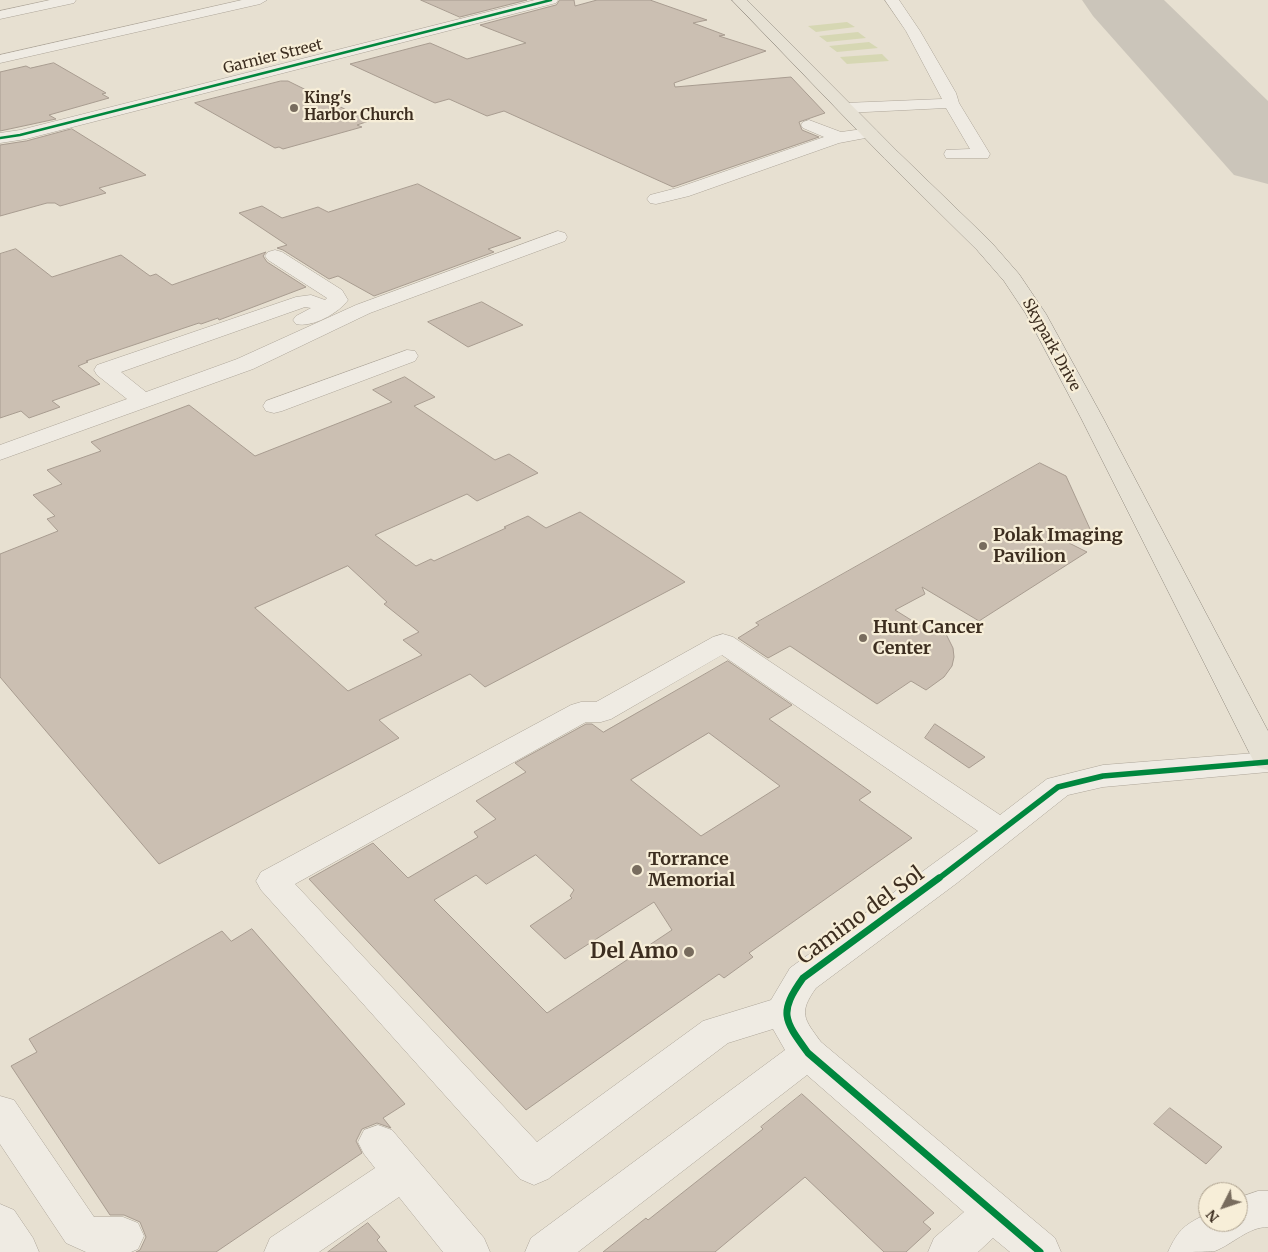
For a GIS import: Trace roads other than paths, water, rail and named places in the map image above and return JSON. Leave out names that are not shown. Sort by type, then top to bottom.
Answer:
[{"type":"main road","name":"Skypark Drive","points":[[739,0],[984,246],[1012,278],[1036,314],[1268,761]]},
{"type":"street","points":[[0,15],[69,0]]},
{"type":"street","points":[[0,59],[242,2],[260,0]]},
{"type":"street","name":"Garnier Street","points":[[0,138],[29,133],[551,0]]},
{"type":"street","points":[[892,0],[913,31],[948,92],[951,103],[982,154],[952,154]]},
{"type":"street","points":[[845,108],[951,103]]},
{"type":"street","points":[[809,125],[835,135],[836,138]]},
{"type":"street","points":[[656,199],[684,192],[836,138],[870,133]]},
{"type":"street","points":[[0,433],[245,364],[363,309],[558,237]]},
{"type":"street","points":[[0,453],[246,348],[327,308],[338,300],[335,294],[275,256]]},
{"type":"street","points":[[135,395],[105,370],[303,301],[311,301],[347,318]]},
{"type":"street","points":[[274,406],[407,356]]},
{"type":"street","points":[[1001,831],[724,644],[601,712],[581,712],[273,881],[534,1167],[716,1032],[784,1011],[788,1026],[808,1053],[1040,1252]]},
{"type":"street","name":"Camino del Sol","points":[[784,1011],[791,994],[803,978],[1058,787],[1103,776],[1268,761]]},
{"type":"street","points":[[546,1252],[808,1053]]},
{"type":"street","points":[[0,1112],[80,1230],[120,1244]]},
{"type":"street","points":[[285,1252],[390,1157],[469,1252]]},
{"type":"street","points":[[1248,1214],[1258,1209],[1268,1209]]},
{"type":"street","points":[[950,1252],[993,1211]]},
{"type":"street","points":[[0,1223],[18,1252]]},
{"type":"street","points":[[1189,1252],[1200,1238],[1212,1232]]},
{"type":"place","name":"King's Harbor Church","points":[[294,108]]},
{"type":"place","name":"Polak Imaging Pavilion","points":[[983,546]]},
{"type":"place","name":"Hunt Cancer Center","points":[[863,638]]},
{"type":"place","name":"Torrance Memorial","points":[[637,870]]},
{"type":"place","name":"Del Amo","points":[[689,952]]}]
